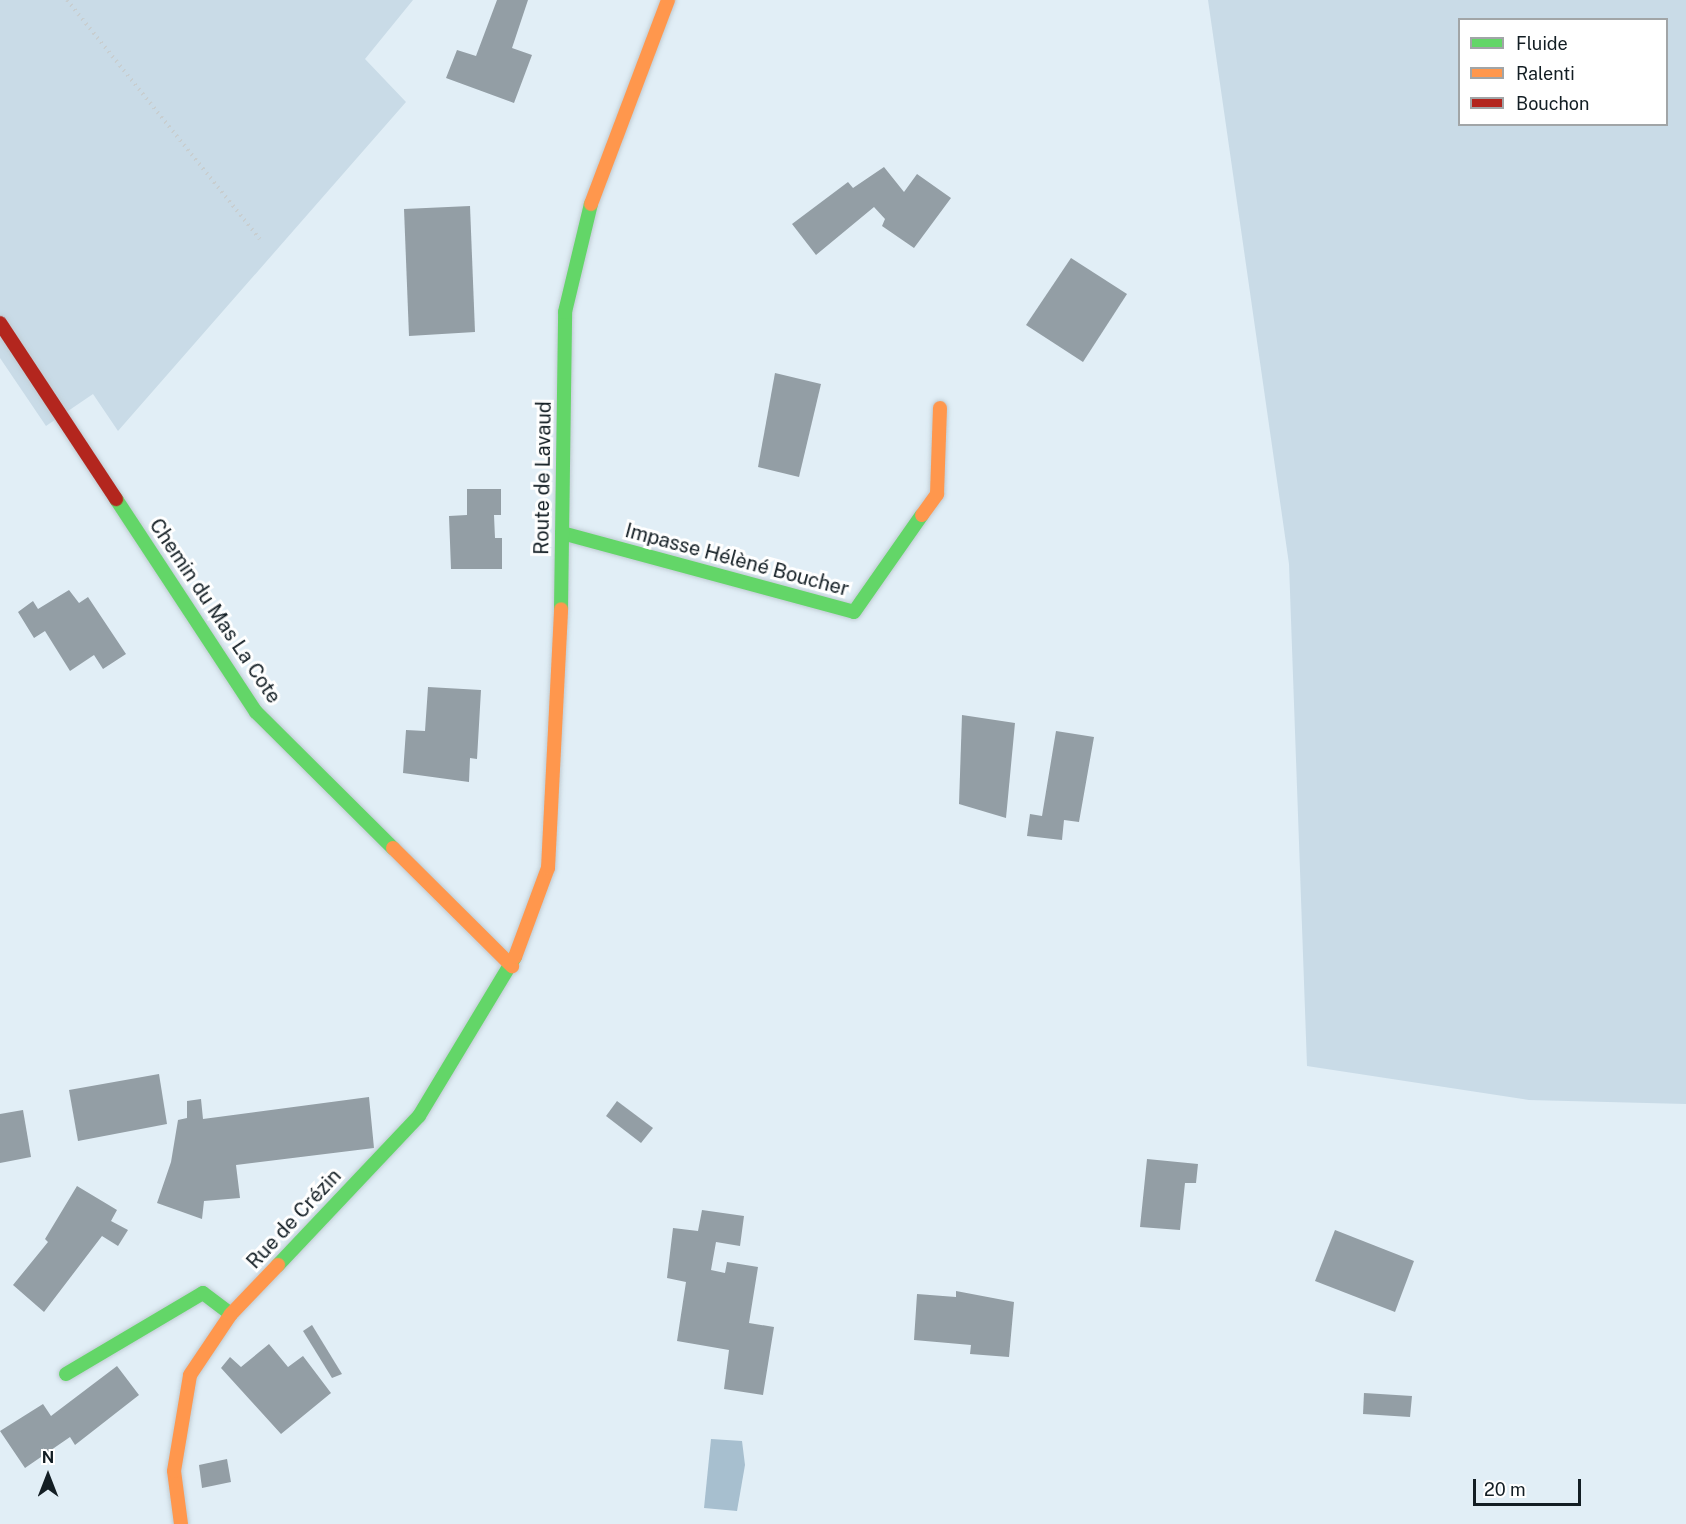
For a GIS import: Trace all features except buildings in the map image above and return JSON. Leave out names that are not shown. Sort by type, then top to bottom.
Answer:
[{"type":"street","name":"Route de Lavaud","points":[[512,966],[548,868],[562,533],[565,312],[586,215],[668,0]]},
{"type":"street","name":"Chemin du Mas La Cote","points":[[0,323],[256,712],[512,966]]},
{"type":"street","name":"Impasse Hélèné Boucher","points":[[562,533],[854,612],[937,494],[940,408]]},
{"type":"street","name":"Rue de Crézin","points":[[182,1524],[174,1471],[190,1375],[231,1314],[419,1116],[512,966]]},
{"type":"street","points":[[66,1374],[203,1293],[231,1314]]},
{"type":"path","points":[[67,0],[260,239]]},
{"type":"shaded area","points":[[0,0],[413,0],[365,59],[406,102],[118,431],[93,394],[46,426],[0,358]]},
{"type":"shaded area","points":[[1208,0],[1686,0],[1686,1104],[1529,1100],[1307,1066],[1289,564]]},
{"type":"shaded area","points":[[711,1439],[742,1441],[745,1465],[737,1511],[704,1508]]},
{"type":"traffic: fast","points":[[561,609],[565,312],[591,204]]},
{"type":"traffic: fast","points":[[116,499],[256,712],[393,848]]},
{"type":"traffic: fast","points":[[562,533],[854,612],[922,515]]},
{"type":"traffic: fast","points":[[278,1265],[419,1116],[515,957]]},
{"type":"traffic: fast","points":[[66,1374],[203,1293],[231,1314]]},
{"type":"traffic: slow","points":[[591,204],[668,0]]},
{"type":"traffic: slow","points":[[922,515],[937,494],[940,408]]},
{"type":"traffic: slow","points":[[515,957],[548,868],[561,609]]},
{"type":"traffic: slow","points":[[393,848],[512,966]]},
{"type":"traffic: slow","points":[[181,1524],[174,1471],[190,1375],[231,1314],[278,1265]]},
{"type":"traffic: jam","points":[[0,323],[116,499]]}]
